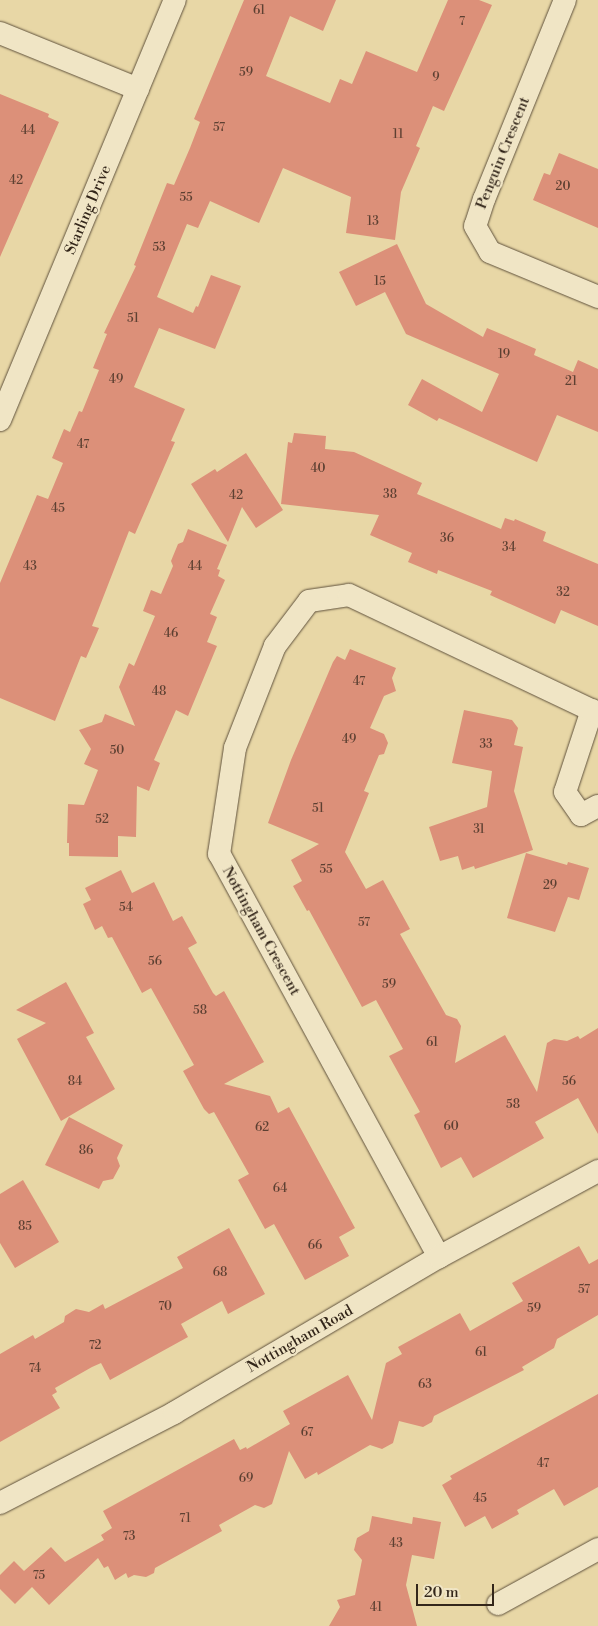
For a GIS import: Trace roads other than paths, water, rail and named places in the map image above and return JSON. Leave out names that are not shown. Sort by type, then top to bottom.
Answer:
[{"type":"street","name":"Starling Drive","points":[[0,420],[175,0]]},
{"type":"street","name":"Penguin Crescent","points":[[565,0],[484,199],[475,226],[490,252],[598,297]]},
{"type":"street","points":[[0,33],[138,89]]},
{"type":"street","name":"Nottingham Crescent","points":[[439,1257],[219,854],[235,748],[275,646],[309,601],[349,595],[595,712],[565,792],[581,815],[598,806]]},
{"type":"street","name":"Nottingham Road","points":[[0,1503],[174,1413],[439,1257],[598,1171]]},
{"type":"street","points":[[498,1604],[598,1549]]}]
